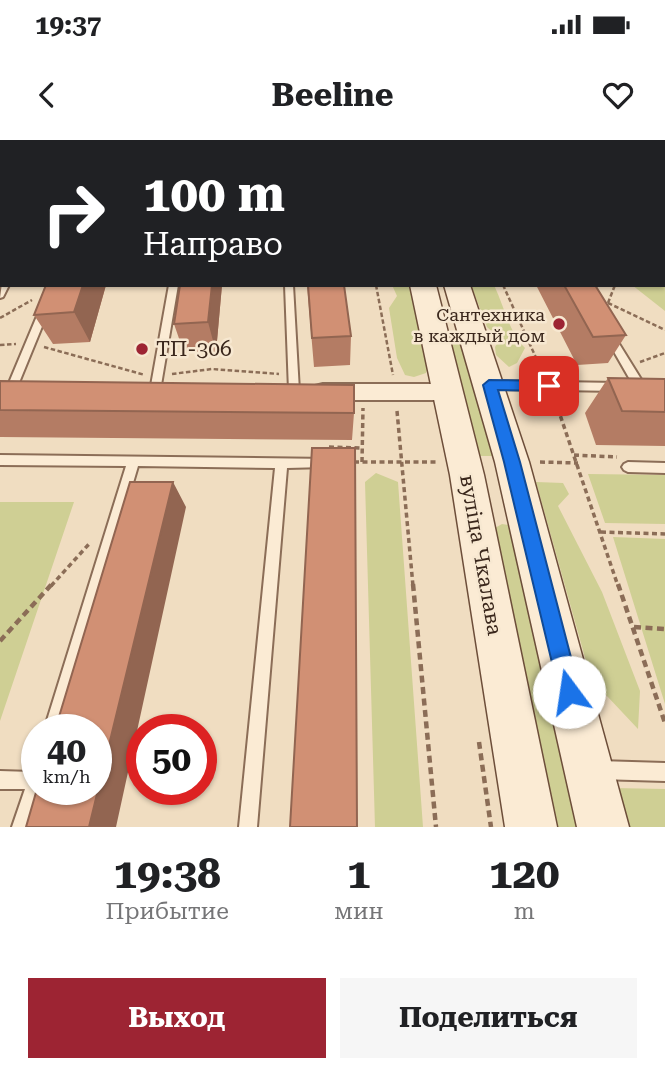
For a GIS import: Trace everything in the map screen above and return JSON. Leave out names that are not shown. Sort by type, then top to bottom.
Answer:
[{"type":"main road","name":"вуліца Чкалава","points":[[448,313],[489,385],[526,468],[531,538],[603,827]]},
{"type":"main road","name":"вуліца Чкалава","points":[[448,313],[448,392],[454,468],[479,539],[531,827]]},
{"type":"main road","points":[[454,468],[475,485],[496,492],[508,489],[526,468]]},
{"type":"main road","points":[[479,539],[482,524],[487,519],[503,515],[524,526],[531,538]]},
{"type":"street","points":[[289,386],[390,380],[448,392]]},
{"type":"street","points":[[129,391],[156,384],[183,391]]},
{"type":"street","points":[[6,390],[37,390]]},
{"type":"lane","points":[[6,390],[30,344],[54,287]]},
{"type":"lane","points":[[156,384],[174,287]]},
{"type":"lane","points":[[289,287],[289,386]]},
{"type":"lane","points":[[600,320],[640,387]]},
{"type":"lane","points":[[489,385],[652,387]]},
{"type":"lane","points":[[0,460],[281,463],[341,461]]},
{"type":"lane","points":[[57,714],[134,461]]},
{"type":"lane","points":[[248,827],[281,463]]},
{"type":"lane","points":[[628,467],[665,468]]},
{"type":"lane","points":[[589,769],[665,772]]},
{"type":"lane","points":[[0,780],[21,780]]},
{"type":"lane","points":[[21,827],[28,805]]},
{"type":"path","points":[[0,318],[52,287]]},
{"type":"path","points":[[376,287],[404,462],[436,827]]},
{"type":"path","points":[[504,287],[549,386],[578,463],[665,723]]},
{"type":"path","points":[[600,320],[614,287]]},
{"type":"path","points":[[608,303],[665,330]]},
{"type":"path","points":[[0,345],[30,344],[156,384],[186,370],[240,369],[289,386]]},
{"type":"path","points":[[362,462],[363,410]]},
{"type":"path","points":[[341,461],[404,462],[454,468]]},
{"type":"path","points":[[526,468],[578,463]]},
{"type":"path","points":[[0,641],[119,512]]},
{"type":"path","points":[[601,531],[665,534]]},
{"type":"path","points":[[634,627],[665,629]]},
{"type":"green space","points":[[393,287],[410,287],[428,340],[429,363],[426,373],[414,377],[405,375],[397,358],[389,308],[397,296]]},
{"type":"green space","points":[[472,287],[495,287],[511,327],[525,348],[517,363],[509,367],[496,355],[495,347],[500,339],[487,327]]},
{"type":"green space","points":[[635,287],[665,287],[665,311]]},
{"type":"green space","points":[[457,337],[463,338],[500,456],[476,456],[449,342]]},
{"type":"green space","points":[[376,473],[398,482],[423,827],[375,827],[365,482]]},
{"type":"green space","points":[[588,474],[665,475],[665,524],[605,523]]},
{"type":"green space","points":[[536,482],[563,483],[569,494],[558,506],[602,592],[640,691],[638,729],[591,679]]},
{"type":"green space","points":[[0,502],[74,502],[0,721]]},
{"type":"green space","points":[[502,524],[514,526],[588,827],[550,827],[493,538],[495,528]]},
{"type":"green space","points":[[613,537],[665,539],[665,704]]},
{"type":"green space","points":[[613,788],[665,789],[665,827],[623,827]]},
{"type":"building","points":[[45,287],[82,287],[74,312],[34,315]]},
{"type":"building","points":[[180,287],[212,287],[208,322],[174,324]]},
{"type":"building","points":[[308,287],[344,287],[351,336],[312,338]]},
{"type":"building","points":[[565,287],[596,287],[626,335],[593,337]]},
{"type":"building","points":[[608,378],[665,379],[665,412],[622,411]]},
{"type":"building","points":[[0,381],[354,385],[354,413],[0,410]]},
{"type":"building","points":[[312,448],[355,448],[357,827],[290,827]]},
{"type":"building","points":[[130,482],[173,482],[112,733],[112,714],[60,714]]},
{"type":"building","points":[[32,805],[94,805],[89,827],[26,827]]},
{"type":"place","name":"Сантехника в каждый дом","points":[[559,324]]},
{"type":"place","name":"ТП-306","points":[[142,349]]},
{"type":"route","points":[[549,386],[489,385],[512,462],[569,692]]}]
